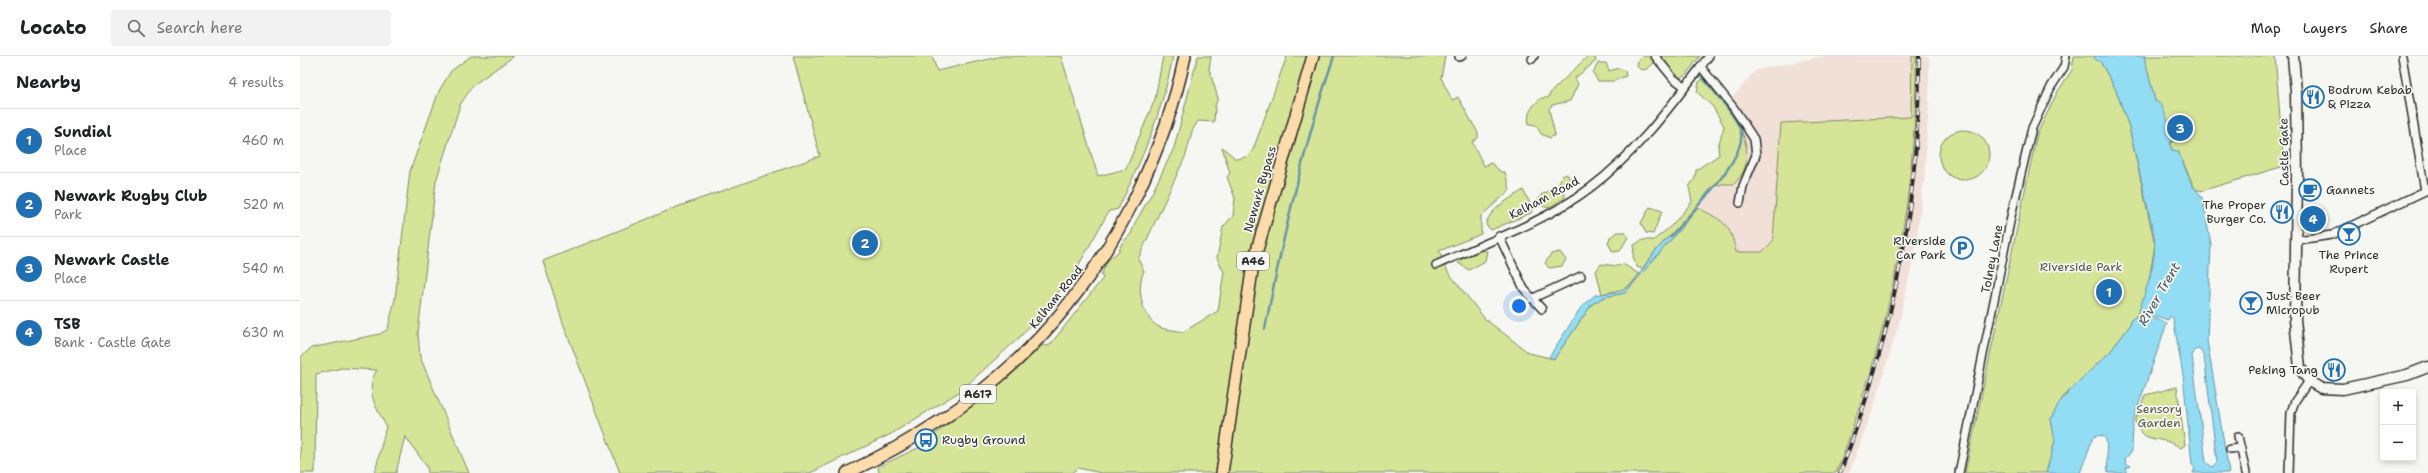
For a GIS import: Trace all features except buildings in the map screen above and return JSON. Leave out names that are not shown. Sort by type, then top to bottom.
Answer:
[{"type":"highway","name":"Kelham Road","points":[[847,473],[908,442],[983,390],[1026,353],[1069,305],[1112,243],[1150,167],[1176,95],[1185,56]]},
{"type":"highway","name":"Newark Bypass","points":[[1222,473],[1253,264],[1313,56]]},
{"type":"main road","name":"Castle Gate","points":[[2292,57],[2296,92],[2298,240],[2295,320],[2300,368],[2309,381]]},
{"type":"main road","points":[[2309,381],[2321,388],[2342,389],[2407,375],[2428,367]]},
{"type":"street","points":[[1655,56],[1673,78],[1685,87]]},
{"type":"street","name":"Kelham Road","points":[[1436,265],[1566,204],[1601,179],[1636,147],[1709,56]]},
{"type":"street","name":"Tolney Lane","points":[[1959,473],[2012,212],[2032,128],[2049,90],[2064,67],[2066,56]]},
{"type":"street","points":[[2298,240],[2332,235],[2425,191],[2402,56]]},
{"type":"street","points":[[1701,66],[1741,117],[1754,139],[1756,155],[1743,186],[1740,203]]},
{"type":"street","points":[[1499,236],[1531,299],[1542,309]]},
{"type":"street","points":[[1531,299],[1581,276]]},
{"type":"street","points":[[2289,473],[2290,412],[2295,401],[2309,381]]},
{"type":"street","points":[[2238,436],[2246,473]]},
{"type":"street","points":[[2230,449],[2241,448]]},
{"type":"shaded area","points":[[1824,56],[1912,56],[1911,117],[1781,123],[1773,241],[1762,252],[1736,253],[1719,218],[1698,208],[1741,148],[1743,128],[1726,105],[1756,70]]},
{"type":"shaded area","points":[[1916,56],[1929,56],[1929,102],[1924,181],[1915,250],[1899,323],[1873,409],[1849,473],[1836,473],[1876,360],[1892,290],[1909,180],[1916,87]]},
{"type":"green space","points":[[471,56],[514,56],[473,85],[460,105],[436,181],[418,333],[420,357],[469,473],[428,473],[427,467],[405,436],[396,473],[375,473],[386,426],[375,405],[371,391],[373,377],[377,370],[342,368],[316,374],[315,473],[300,473],[301,357],[311,348],[380,334],[388,329],[395,299],[410,171],[439,91],[451,71]]},
{"type":"green space","points":[[793,56],[932,56],[937,71],[1002,56],[1061,56],[1098,176],[1126,169],[1155,99],[1163,56],[1173,56],[1158,115],[1118,209],[1109,211],[1073,275],[1021,336],[959,392],[891,434],[810,473],[620,473],[563,323],[543,261],[677,207],[820,156]]},
{"type":"green space","points":[[1198,56],[1211,56],[1209,69],[1218,98],[1215,106],[1214,122],[1198,121],[1192,131],[1186,155],[1138,259],[1144,271],[1140,285],[1140,293],[1144,309],[1153,323],[1161,328],[1183,332],[1218,311],[1224,272],[1217,258],[1223,227],[1233,216],[1235,198],[1227,177],[1230,173],[1222,147],[1236,159],[1246,157],[1253,150],[1287,56],[1445,56],[1441,78],[1452,100],[1458,97],[1478,133],[1478,138],[1472,142],[1484,166],[1491,163],[1501,172],[1505,172],[1510,190],[1481,216],[1481,234],[1439,251],[1448,272],[1485,319],[1529,353],[1554,359],[1592,304],[1604,297],[1625,293],[1698,208],[1714,216],[1724,224],[1734,242],[1736,252],[1762,252],[1773,241],[1781,123],[1911,117],[1912,56],[1916,56],[1913,146],[1902,236],[1894,280],[1872,368],[1836,473],[1101,473],[1078,468],[1071,473],[879,473],[878,467],[928,443],[930,438],[1010,376],[1043,345],[1049,346],[1103,278],[1101,275],[1108,260],[1118,252],[1122,243],[1131,234],[1135,223],[1152,193],[1174,148]]},
{"type":"green space","points":[[1588,56],[1595,57],[1596,61],[1575,78],[1578,84],[1570,101],[1552,105],[1549,109],[1555,135],[1550,138],[1541,134],[1536,125],[1529,124],[1529,113],[1541,98],[1548,98],[1551,92]]},
{"type":"green space","points":[[1642,56],[1650,56],[1654,63],[1647,69],[1641,70],[1637,66],[1638,60]]},
{"type":"green space","points":[[1661,56],[1700,56],[1685,76],[1677,79],[1666,67]]},
{"type":"green space","name":"Riverside Park","points":[[2074,56],[2094,56],[2100,61],[2116,90],[2129,127],[2155,245],[2148,286],[2138,315],[2131,320],[2129,327],[2110,352],[2063,397],[2051,419],[2055,441],[2046,473],[1965,473],[2037,134],[2058,91],[2072,70]]},
{"type":"green space","points":[[2144,56],[2275,56],[2284,166],[2201,191],[2195,189],[2178,151],[2172,150],[2170,144],[2173,141],[2155,101]]},
{"type":"green space","points":[[1598,63],[1606,63],[1609,71],[1619,68],[1625,71],[1626,76],[1614,81],[1598,81],[1593,73]]},
{"type":"green space","points":[[1705,77],[1724,100],[1740,129],[1745,143],[1747,158],[1743,172],[1734,184],[1722,184],[1712,187],[1695,209],[1657,249],[1642,269],[1637,267],[1633,257],[1634,245],[1642,240],[1654,240],[1671,226],[1692,202],[1689,187],[1695,178],[1696,170],[1719,155],[1718,147],[1724,126],[1713,107],[1697,92],[1699,82]]},
{"type":"green space","points":[[1964,130],[1973,132],[1984,141],[1989,155],[1987,164],[1978,175],[1964,180],[1955,178],[1944,169],[1939,155],[1941,146],[1950,135]]},
{"type":"green space","points":[[1567,174],[1573,185],[1564,189],[1565,198],[1548,208],[1542,206],[1538,201],[1541,195],[1557,187],[1562,176]]},
{"type":"green space","points":[[1523,190],[1532,207],[1531,213],[1491,230],[1486,225],[1491,214],[1500,205]]},
{"type":"green space","points":[[1650,207],[1662,211],[1653,234],[1646,233],[1641,223]]},
{"type":"green space","points":[[1618,232],[1625,232],[1628,237],[1620,251],[1613,252],[1608,243],[1610,237]]},
{"type":"green space","points":[[1480,250],[1487,251],[1485,261],[1469,270],[1458,263],[1464,257]]},
{"type":"green space","points":[[1560,252],[1566,260],[1562,266],[1549,268],[1545,263],[1551,254]]},
{"type":"green space","points":[[1601,264],[1617,266],[1623,264],[1639,274],[1631,284],[1624,288],[1602,294],[1596,271]]},
{"type":"green space","name":"Sensory Garden","points":[[2177,387],[2185,445],[2181,448],[2166,441],[2147,437],[2138,429],[2135,421],[2145,395]]},
{"type":"water","name":"River Trent","points":[[2094,56],[2144,56],[2155,101],[2161,104],[2174,136],[2170,144],[2172,150],[2178,151],[2192,185],[2202,197],[2211,244],[2207,340],[2229,473],[2193,473],[2195,468],[2192,464],[2183,375],[2173,318],[2170,316],[2168,320],[2139,310],[2153,264],[2155,244],[2154,235],[2129,127],[2116,90],[2100,61],[2095,60]],"holes":[[[2199,349],[2204,356],[2217,462],[2212,467],[2206,462],[2192,356],[2195,350]]]},
{"type":"water","points":[[1698,208],[1625,293],[1604,297],[1592,304],[1554,359],[1549,357],[1582,306],[1595,295],[1622,291],[1632,284],[1657,249]]},
{"type":"water","points":[[2140,313],[2167,323],[2133,421],[2132,451],[2125,459],[2126,464],[2131,466],[2126,468],[2126,473],[2108,473],[2106,439],[2103,436],[2097,435],[2093,438],[2080,473],[2046,473],[2055,441],[2051,419],[2059,403],[2076,384],[2110,352],[2129,327],[2131,320]]},
{"type":"waterway","points":[[1265,329],[1295,191],[1313,123],[1334,56]]},
{"type":"waterway","points":[[1671,236],[1716,185],[1736,155],[1741,141],[1740,129],[1734,116],[1702,77]]},
{"type":"railway","points":[[1840,473],[1874,371],[1888,320],[1899,269],[1908,217],[1914,164],[1918,111],[1919,56]]},
{"type":"place","name":"Bodrum Kebab & Pizza","points":[[2313,97]]},
{"type":"place","name":"Newark Castle","points":[[2180,128]]},
{"type":"place","name":"Gannets","points":[[2310,190]]},
{"type":"place","name":"The Proper Burger Co.","points":[[2282,212]]},
{"type":"place","name":"TSB","points":[[2313,219]]},
{"type":"place","name":"The Prince Rupert","points":[[2349,234]]},
{"type":"place","name":"Newark Rugby Club","points":[[865,243]]},
{"type":"place","name":"Riverside Car Park","points":[[1962,248]]},
{"type":"place","name":"Sundial","points":[[2109,292]]},
{"type":"place","name":"Just Beer Micropub","points":[[2251,303]]},
{"type":"place","name":"Peking Tang","points":[[2334,370]]},
{"type":"place","name":"Rugby Ground","points":[[926,440]]}]
